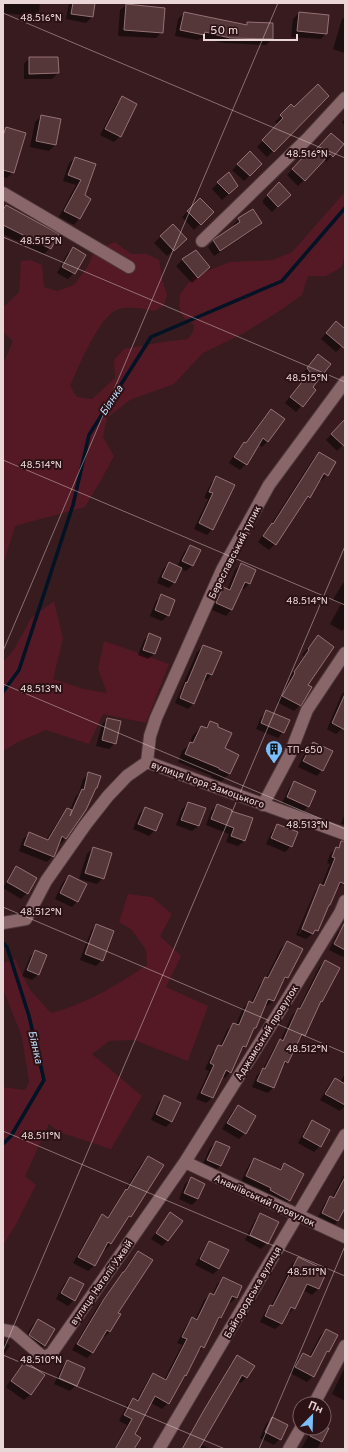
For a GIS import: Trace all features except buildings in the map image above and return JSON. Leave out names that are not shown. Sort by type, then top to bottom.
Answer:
[{"type":"street","points":[[202,241],[308,138],[345,98]]},
{"type":"street","points":[[3,193],[129,267]]},
{"type":"street","name":"Береславський тупик","points":[[147,762],[150,736],[156,718],[222,570],[269,485],[345,382]]},
{"type":"street","points":[[263,805],[290,754],[307,710],[345,653]]},
{"type":"street","name":"вулиця Ігоря Замоцького","points":[[3,923],[26,920],[46,881],[86,824],[108,796],[127,776],[147,762],[345,834]]},
{"type":"street","name":"Аджамський провулок","points":[[185,1162],[340,913],[345,901]]},
{"type":"street","name":"Байгородська вулиця","points":[[159,1449],[345,1135]]},
{"type":"street","name":"Ананіївський провулок","points":[[185,1162],[345,1237]]},
{"type":"street","name":"вулиця Наталії Ужвій","points":[[3,1330],[14,1332],[43,1357],[52,1354],[185,1162]]},
{"type":"street","points":[[318,1396],[345,1346]]},
{"type":"street","points":[[289,1449],[296,1436]]},
{"type":"shaded area","points":[[345,192],[345,253],[342,267],[326,276],[308,276],[302,295],[278,312],[244,333],[203,353],[174,384],[130,400],[107,418],[103,437],[114,456],[85,507],[15,526],[3,565],[3,364],[13,341],[3,332],[3,306],[6,305],[19,292],[21,261],[31,260],[42,265],[44,287],[57,291],[74,285],[88,266],[94,251],[115,242],[131,254],[147,254],[159,260],[167,295],[164,305],[155,311],[128,308],[119,309],[112,313],[97,331],[84,355],[70,386],[77,397],[92,399],[115,378],[114,360],[124,349],[188,339],[193,332],[194,325],[183,317],[179,306],[180,294],[194,276],[230,262],[273,260],[292,252]]},
{"type":"shaded area","points":[[54,601],[63,639],[53,679],[84,689],[107,693],[98,669],[104,641],[169,664],[146,723],[103,714],[89,744],[46,730],[18,742],[3,751],[3,662],[13,651],[31,618]]},
{"type":"shaded area","points":[[128,894],[152,897],[172,914],[160,936],[181,956],[166,987],[208,1006],[188,1061],[134,1040],[109,1041],[92,1054],[142,1096],[111,1149],[59,1132],[49,1124],[25,1176],[36,1185],[14,1228],[3,1245],[3,1087],[25,1090],[29,1082],[22,1037],[3,989],[3,963],[15,959],[30,990],[51,1013],[77,1005],[101,993],[147,965],[146,950],[132,930],[119,922]]},
{"type":"waterway","name":"Біянка","points":[[3,692],[19,670],[73,505],[89,435],[151,337],[282,281],[345,208]]},
{"type":"waterway","name":"Біянка","points":[[3,943],[7,947],[29,1016],[44,1080],[11,1136],[3,1144]]},
{"type":"place","name":"ТП-650","points":[[274,764]]}]
